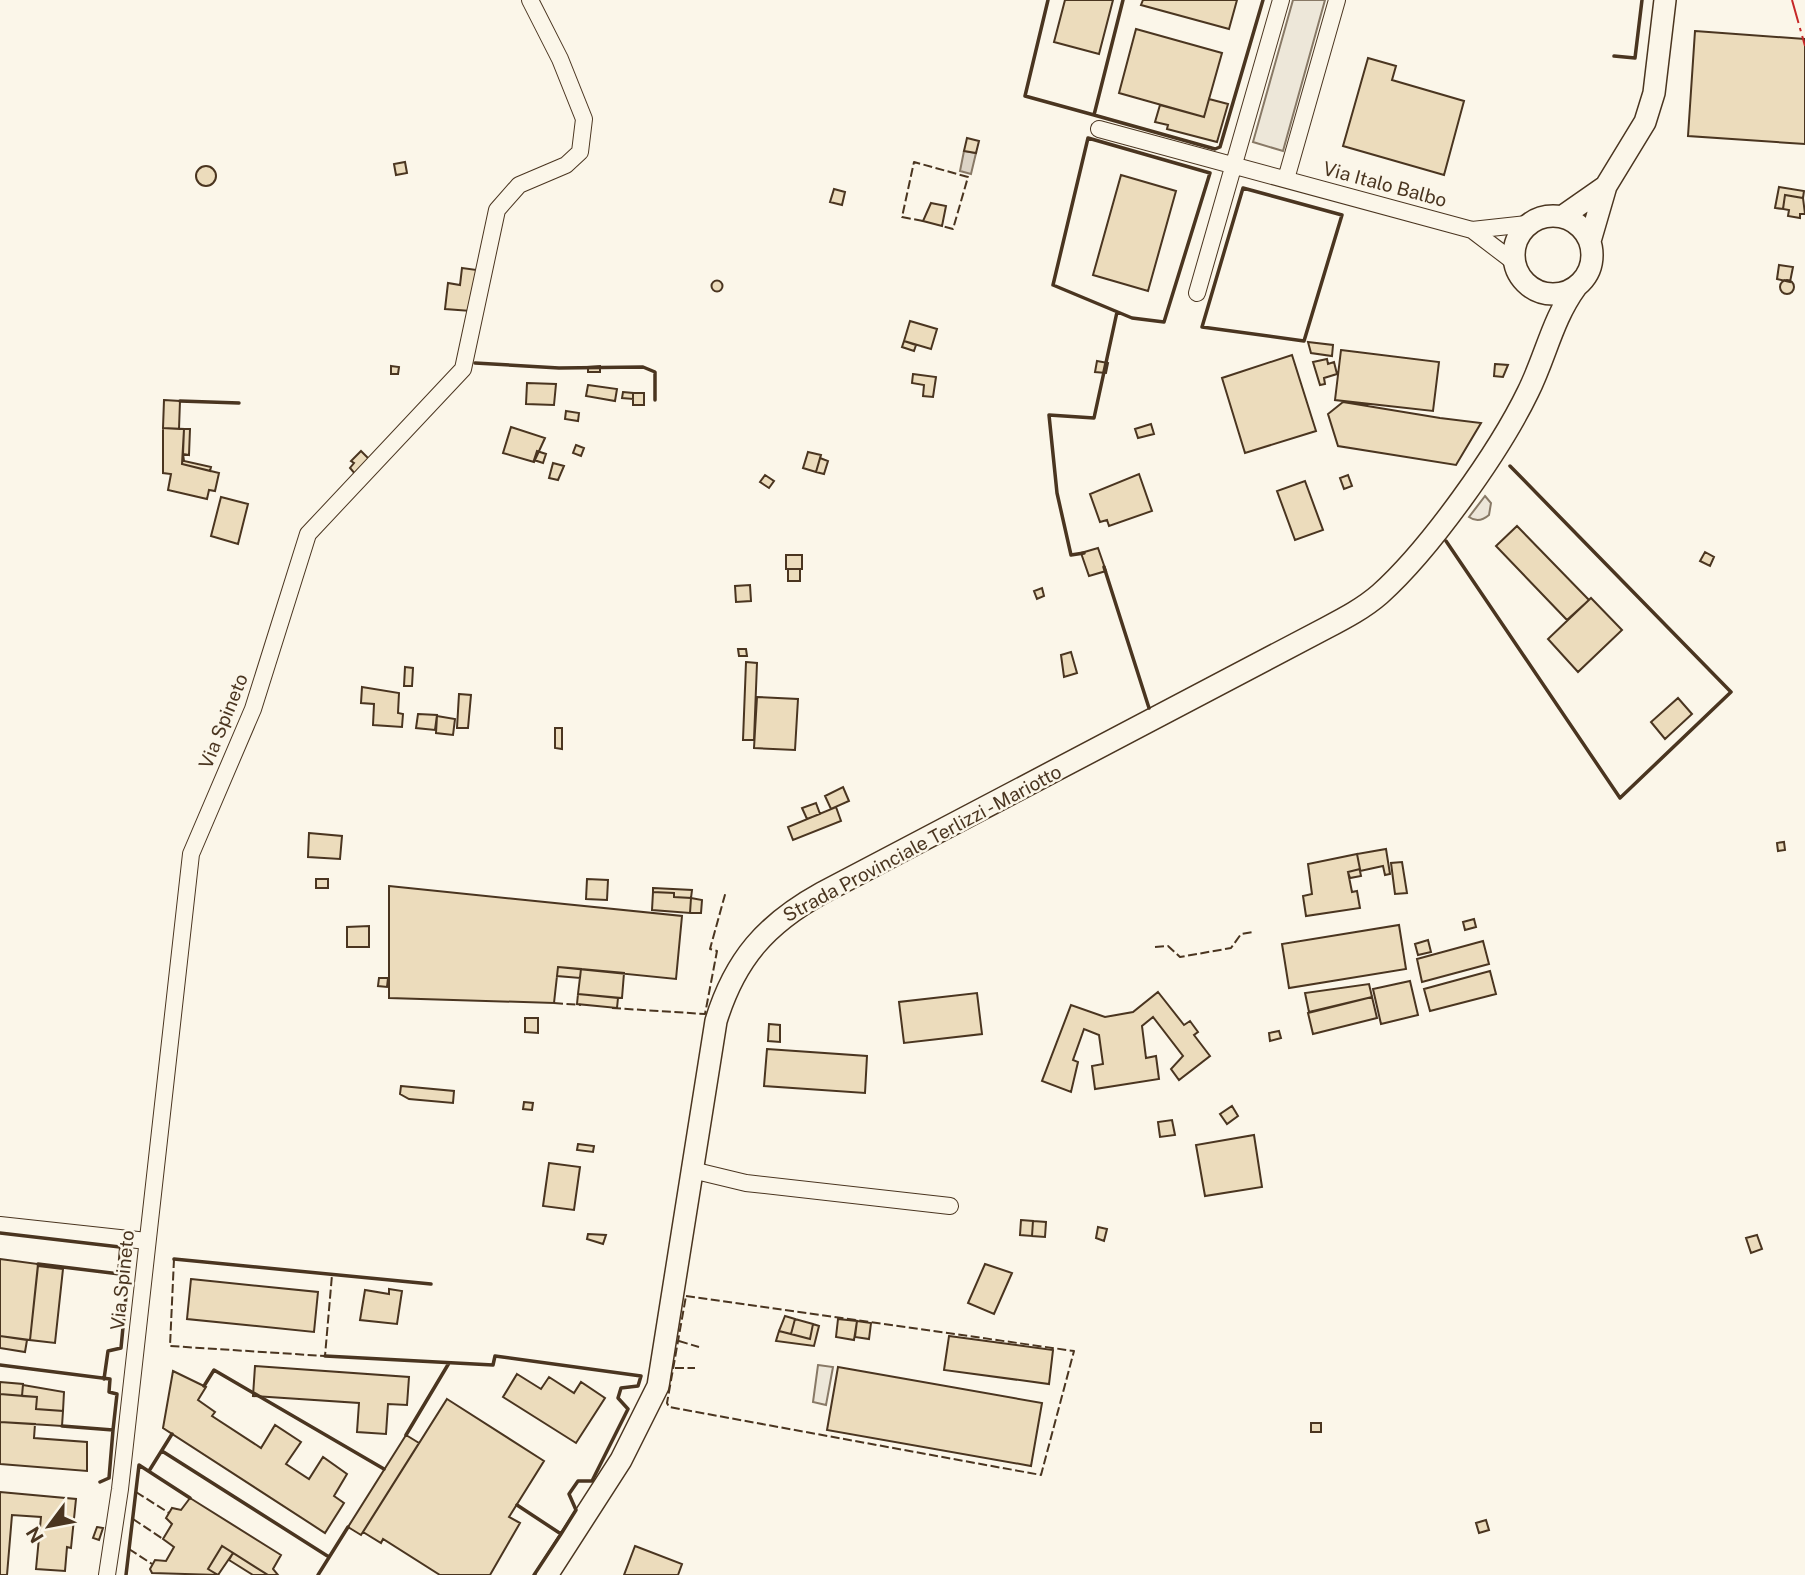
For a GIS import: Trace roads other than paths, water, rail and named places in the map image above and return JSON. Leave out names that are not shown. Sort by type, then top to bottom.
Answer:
[{"type":"main road","name":"Strada Provinciale Terlizzi - Mariotto","points":[[547,1575],[621,1460],[653,1401],[664,1354],[716,1021],[739,969],[763,933],[784,915],[822,893],[1315,634],[1379,595],[1446,518],[1506,433],[1544,357],[1560,310],[1591,266],[1590,241],[1606,187],[1645,122],[1654,93],[1665,0]]},
{"type":"main road","name":"Strada Provinciale Terlizzi - Mariotto","points":[[1527,225],[1550,215],[1563,216],[1606,187]]},
{"type":"main road","points":[[1563,216],[1574,221],[1590,241]]},
{"type":"main road","points":[[1527,225],[1514,246],[1514,262],[1522,279],[1531,288],[1548,339]]},
{"type":"main road","points":[[1531,288],[1554,294],[1576,287]]},
{"type":"street","name":"Via Spineto","points":[[107,1575],[120,1489],[191,854],[253,709],[308,534],[463,369],[497,210],[519,185],[566,164],[580,152],[583,119],[560,59],[530,0]]},
{"type":"street","points":[[1197,293],[1281,0]]},
{"type":"street","points":[[1286,179],[1337,0]]},
{"type":"street","name":"Via Italo Balbo","points":[[1099,129],[1472,230]]},
{"type":"street","points":[[1472,230],[1527,225]]},
{"type":"street","points":[[1472,230],[1514,262]]},
{"type":"street","points":[[692,1170],[746,1183],[950,1206]]},
{"type":"street","points":[[0,1225],[147,1241]]}]
